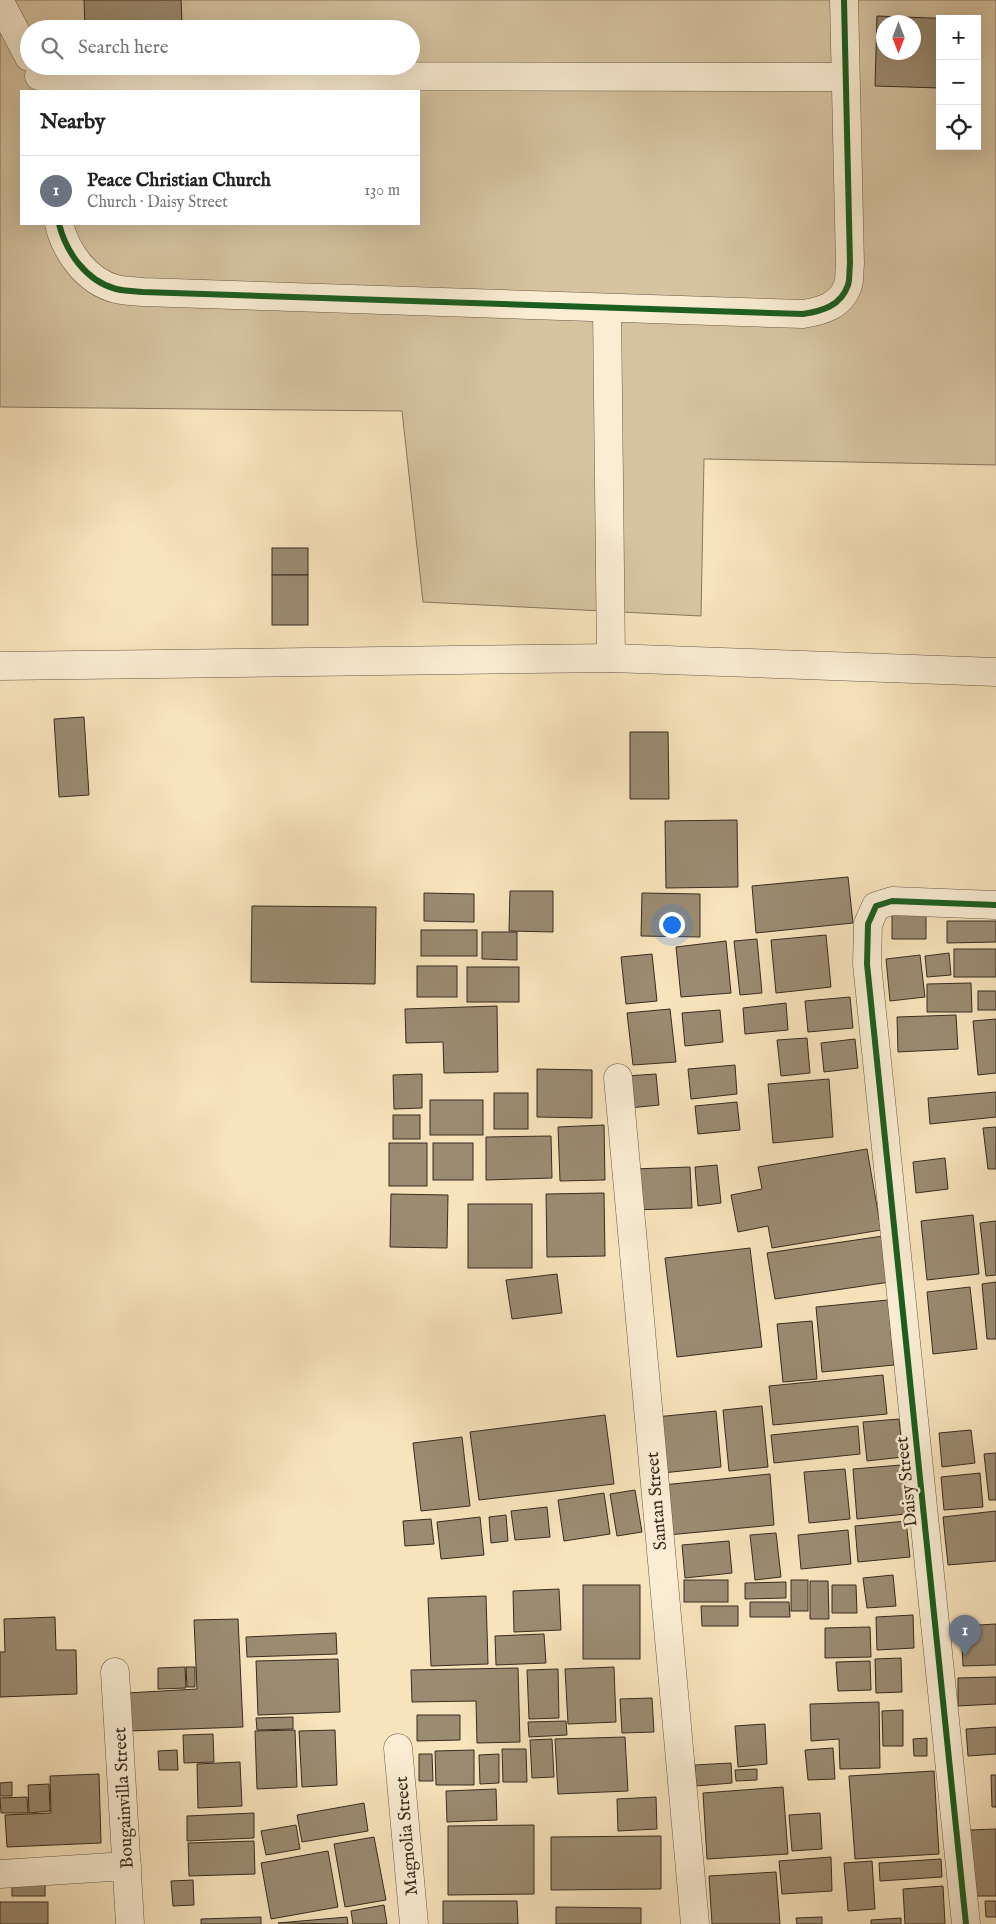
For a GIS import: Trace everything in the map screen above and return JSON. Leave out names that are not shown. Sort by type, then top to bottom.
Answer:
[{"type":"street","points":[[58,225],[62,238],[75,260],[94,279],[115,288],[143,292],[803,314],[824,310],[838,301],[848,285],[850,264],[844,0]]},
{"type":"street","points":[[0,2],[20,43]]},
{"type":"street","points":[[420,75],[845,77]]},
{"type":"street","points":[[607,308],[611,658]]},
{"type":"street","points":[[0,666],[611,658],[996,672]]},
{"type":"street","name":"Daisy Street","points":[[966,1924],[867,964],[868,924],[876,906],[892,901],[996,905]]},
{"type":"street","name":"Santan Street","points":[[618,1078],[695,1924]]},
{"type":"street","name":"Bougainvilla Street","points":[[115,1672],[130,1924]]},
{"type":"street","name":"Magnolia Street","points":[[398,1748],[414,1924]]},
{"type":"street","points":[[0,1874],[127,1866]]},
{"type":"shaded area","points":[[0,0],[996,0],[996,465],[704,459],[701,616],[423,602],[402,411],[0,407]]},
{"type":"building","points":[[84,0],[181,0],[182,20],[85,20]]},
{"type":"building","points":[[921,18],[936,18],[936,88],[875,86],[876,51],[876,60],[921,60]]},
{"type":"building","points":[[272,548],[308,548],[308,575],[272,575]]},
{"type":"building","points":[[272,575],[308,575],[308,625],[272,625]]},
{"type":"building","points":[[84,717],[89,795],[59,797],[54,719]]},
{"type":"building","points":[[630,732],[668,732],[669,799],[630,799]]},
{"type":"building","points":[[737,820],[738,887],[666,888],[665,821]]},
{"type":"building","points":[[848,877],[853,923],[756,933],[752,886]]},
{"type":"building","points":[[510,891],[553,891],[553,932],[509,931]]},
{"type":"building","points":[[424,893],[474,894],[474,922],[424,921]]},
{"type":"building","points":[[642,893],[700,894],[700,937],[641,936]]},
{"type":"building","points":[[252,906],[376,907],[375,984],[251,982]]},
{"type":"building","points":[[926,907],[926,939],[892,939],[892,908]]},
{"type":"building","points":[[947,921],[996,921],[996,942],[947,943]]},
{"type":"building","points":[[421,930],[477,930],[477,956],[421,956]]},
{"type":"building","points":[[482,932],[517,932],[517,960],[482,959]]},
{"type":"building","points":[[826,935],[831,987],[776,993],[771,940]]},
{"type":"building","points":[[757,939],[762,993],[740,995],[734,941]]},
{"type":"building","points":[[726,941],[731,993],[681,997],[676,947]]},
{"type":"building","points":[[954,949],[996,949],[996,977],[954,977]]},
{"type":"building","points":[[949,953],[951,975],[927,977],[925,956]]},
{"type":"building","points":[[652,954],[657,1001],[626,1004],[621,957]]},
{"type":"building","points":[[920,955],[925,997],[890,1001],[886,959]]},
{"type":"building","points":[[417,966],[457,966],[457,997],[417,997]]},
{"type":"building","points":[[467,967],[519,967],[519,1002],[467,1002]]},
{"type":"building","points":[[971,983],[972,1012],[927,1012],[927,984]]},
{"type":"building","points":[[978,991],[996,991],[996,1010],[978,1010]]},
{"type":"building","points":[[850,997],[853,1028],[808,1032],[805,1001]]},
{"type":"building","points":[[786,1003],[788,1030],[745,1034],[743,1008]]},
{"type":"building","points":[[497,1006],[498,1072],[444,1073],[443,1042],[406,1043],[405,1009]]},
{"type":"building","points":[[670,1009],[676,1062],[633,1065],[627,1013]]},
{"type":"building","points":[[720,1010],[723,1042],[685,1046],[682,1013]]},
{"type":"building","points":[[956,1015],[958,1049],[898,1052],[897,1017]]},
{"type":"building","points":[[996,1019],[996,1073],[978,1075],[973,1021]]},
{"type":"building","points":[[807,1038],[810,1073],[781,1076],[777,1040]]},
{"type":"building","points":[[855,1039],[858,1068],[824,1072],[821,1043]]},
{"type":"building","points":[[735,1065],[737,1094],[691,1099],[688,1069]]},
{"type":"building","points":[[537,1069],[592,1070],[592,1118],[537,1117]]},
{"type":"building","points":[[422,1074],[422,1108],[394,1109],[393,1075]]},
{"type":"building","points":[[656,1074],[659,1105],[629,1108],[626,1076]]},
{"type":"building","points":[[829,1079],[833,1137],[773,1143],[768,1084]]},
{"type":"building","points":[[996,1092],[996,1117],[930,1124],[928,1098]]},
{"type":"building","points":[[494,1093],[528,1093],[528,1129],[494,1129]]},
{"type":"building","points":[[430,1100],[483,1100],[483,1135],[430,1135]]},
{"type":"building","points":[[737,1102],[740,1130],[698,1134],[695,1106]]},
{"type":"building","points":[[393,1115],[420,1115],[420,1139],[393,1139]]},
{"type":"building","points":[[604,1125],[605,1180],[560,1181],[558,1127]]},
{"type":"building","points":[[996,1127],[996,1169],[988,1169],[983,1128]]},
{"type":"building","points":[[551,1136],[552,1178],[486,1180],[486,1137]]},
{"type":"building","points":[[389,1143],[427,1143],[427,1186],[389,1186]]},
{"type":"building","points":[[433,1143],[473,1143],[473,1180],[433,1180]]},
{"type":"building","points":[[867,1149],[881,1230],[772,1248],[768,1226],[738,1232],[731,1195],[762,1189],[758,1167]]},
{"type":"building","points":[[945,1158],[948,1189],[916,1193],[913,1162]]},
{"type":"building","points":[[717,1165],[721,1203],[698,1206],[695,1167]]},
{"type":"building","points":[[690,1167],[692,1208],[633,1210],[632,1169]]},
{"type":"building","points":[[604,1193],[605,1256],[547,1257],[546,1194]]},
{"type":"building","points":[[391,1194],[448,1195],[447,1248],[390,1247]]},
{"type":"building","points":[[468,1204],[532,1204],[532,1268],[468,1268]]},
{"type":"building","points":[[973,1215],[979,1274],[927,1280],[921,1221]]},
{"type":"building","points":[[996,1221],[996,1275],[986,1276],[980,1223]]},
{"type":"building","points":[[883,1236],[890,1282],[775,1299],[767,1253]]},
{"type":"building","points":[[750,1248],[762,1347],[677,1357],[665,1258]]},
{"type":"building","points":[[557,1274],[562,1313],[512,1319],[506,1280]]},
{"type":"building","points":[[996,1282],[996,1339],[987,1339],[982,1284]]},
{"type":"building","points":[[970,1287],[977,1349],[933,1354],[927,1292]]},
{"type":"building","points":[[888,1300],[894,1365],[822,1372],[816,1307]]},
{"type":"building","points":[[812,1321],[817,1379],[783,1382],[777,1324]]},
{"type":"building","points":[[883,1375],[887,1414],[773,1425],[769,1386]]},
{"type":"building","points":[[762,1406],[768,1467],[729,1471],[723,1410]]},
{"type":"building","points":[[716,1411],[721,1467],[662,1473],[656,1417]]},
{"type":"building","points":[[605,1415],[614,1484],[479,1500],[470,1432]]},
{"type":"building","points":[[899,1419],[903,1457],[867,1461],[863,1422]]},
{"type":"building","points":[[858,1426],[860,1454],[774,1463],[771,1435]]},
{"type":"building","points":[[971,1430],[975,1463],[942,1467],[939,1433]]},
{"type":"building","points":[[462,1437],[470,1506],[421,1511],[413,1443]]},
{"type":"building","points":[[996,1453],[996,1500],[989,1500],[984,1454]]},
{"type":"building","points":[[901,1465],[906,1514],[857,1519],[853,1469]]},
{"type":"building","points":[[845,1469],[850,1519],[809,1523],[804,1472]]},
{"type":"building","points":[[980,1473],[983,1507],[944,1510],[941,1477]]},
{"type":"building","points":[[770,1474],[774,1525],[668,1535],[663,1485]]},
{"type":"building","points":[[635,1490],[642,1532],[617,1536],[610,1494]]},
{"type":"building","points":[[604,1493],[610,1534],[564,1541],[558,1500]]},
{"type":"building","points":[[547,1507],[550,1537],[515,1540],[511,1511]]},
{"type":"building","points":[[996,1511],[996,1561],[948,1565],[943,1517]]},
{"type":"building","points":[[506,1515],[508,1541],[491,1543],[489,1517]]},
{"type":"building","points":[[480,1517],[484,1555],[441,1559],[437,1522]]},
{"type":"building","points":[[431,1519],[434,1544],[405,1546],[403,1521]]},
{"type":"building","points":[[906,1521],[910,1557],[858,1562],[855,1526]]},
{"type":"building","points":[[848,1530],[851,1564],[801,1569],[798,1535]]},
{"type":"building","points":[[776,1533],[781,1577],[755,1580],[750,1535]]},
{"type":"building","points":[[729,1541],[732,1573],[685,1578],[682,1545]]},
{"type":"building","points":[[893,1575],[896,1606],[867,1608],[863,1578]]},
{"type":"building","points":[[684,1580],[728,1580],[728,1602],[684,1602]]},
{"type":"building","points":[[791,1580],[808,1580],[808,1611],[791,1611]]},
{"type":"building","points":[[810,1581],[828,1581],[829,1619],[810,1619]]},
{"type":"building","points":[[786,1582],[786,1598],[745,1599],[745,1583]]},
{"type":"building","points":[[583,1585],[640,1585],[640,1659],[583,1659]]},
{"type":"building","points":[[832,1585],[856,1585],[857,1613],[832,1613]]},
{"type":"building","points":[[559,1589],[561,1630],[514,1632],[513,1591]]},
{"type":"building","points":[[486,1596],[488,1664],[431,1666],[428,1598]]},
{"type":"building","points":[[750,1602],[789,1602],[790,1617],[750,1617]]},
{"type":"building","points":[[701,1606],[738,1606],[738,1626],[702,1626]]},
{"type":"building","points":[[913,1615],[914,1648],[877,1650],[876,1617]]},
{"type":"building","points":[[55,1617],[56,1650],[76,1650],[77,1694],[0,1697],[0,1652],[5,1652],[4,1619]]},
{"type":"building","points":[[238,1619],[243,1727],[129,1731],[127,1693],[197,1689],[194,1620]]},
{"type":"building","points":[[996,1624],[996,1665],[963,1666],[961,1626]]},
{"type":"building","points":[[870,1627],[871,1657],[825,1658],[825,1628]]},
{"type":"building","points":[[336,1633],[337,1654],[247,1657],[246,1637]]},
{"type":"building","points":[[544,1634],[546,1663],[496,1665],[495,1636]]},
{"type":"building","points":[[901,1658],[902,1692],[876,1693],[875,1659]]},
{"type":"building","points":[[338,1659],[340,1712],[258,1715],[256,1661]]},
{"type":"building","points":[[870,1661],[871,1690],[838,1691],[836,1662]]},
{"type":"building","points":[[185,1667],[186,1688],[158,1689],[158,1668]]},
{"type":"building","points":[[186,1667],[195,1667],[195,1687],[187,1687]]},
{"type":"building","points":[[614,1667],[616,1722],[568,1724],[565,1669]]},
{"type":"building","points":[[518,1668],[520,1742],[477,1743],[476,1701],[412,1702],[411,1670]]},
{"type":"building","points":[[558,1669],[559,1718],[529,1719],[527,1670]]},
{"type":"building","points":[[996,1677],[996,1704],[958,1706],[958,1678]]},
{"type":"building","points":[[652,1698],[654,1732],[622,1733],[620,1699]]},
{"type":"building","points":[[879,1702],[880,1768],[840,1769],[839,1739],[811,1741],[810,1704]]},
{"type":"building","points":[[903,1710],[903,1746],[883,1746],[882,1711]]},
{"type":"building","points":[[417,1715],[460,1715],[460,1740],[417,1741]]},
{"type":"building","points":[[293,1717],[293,1729],[257,1730],[256,1718]]},
{"type":"building","points":[[566,1721],[567,1735],[529,1737],[528,1722]]},
{"type":"building","points":[[765,1724],[767,1764],[738,1767],[735,1726]]},
{"type":"building","points":[[996,1727],[996,1754],[968,1756],[966,1729]]},
{"type":"building","points":[[295,1730],[297,1787],[257,1789],[255,1731]]},
{"type":"building","points":[[335,1730],[337,1785],[302,1787],[299,1731]]},
{"type":"building","points":[[213,1734],[214,1762],[184,1763],[183,1735]]},
{"type":"building","points":[[625,1737],[628,1791],[558,1794],[555,1739]]},
{"type":"building","points":[[927,1738],[927,1756],[914,1756],[913,1739]]},
{"type":"building","points":[[552,1739],[554,1777],[532,1778],[530,1740]]},
{"type":"building","points":[[833,1748],[835,1779],[808,1780],[805,1750]]},
{"type":"building","points":[[502,1749],[526,1749],[527,1782],[503,1782]]},
{"type":"building","points":[[177,1750],[178,1770],[159,1770],[158,1751]]},
{"type":"building","points":[[474,1750],[474,1785],[436,1785],[435,1751]]},
{"type":"building","points":[[419,1754],[432,1754],[433,1781],[419,1781]]},
{"type":"building","points":[[499,1754],[499,1783],[480,1784],[479,1755]]},
{"type":"building","points":[[240,1762],[242,1806],[198,1808],[197,1764]]},
{"type":"building","points":[[731,1763],[732,1783],[696,1786],[695,1765]]},
{"type":"building","points":[[757,1769],[757,1780],[736,1781],[735,1770]]},
{"type":"building","points":[[934,1771],[939,1854],[855,1859],[849,1776]]},
{"type":"building","points":[[99,1774],[101,1843],[7,1847],[5,1815],[51,1813],[50,1776]]},
{"type":"building","points":[[991,1775],[996,1775],[996,1807],[992,1807]]},
{"type":"building","points":[[12,1782],[12,1796],[0,1796],[0,1783]]},
{"type":"building","points":[[49,1784],[50,1811],[29,1813],[28,1785]]},
{"type":"building","points":[[783,1787],[788,1854],[707,1859],[703,1793]]},
{"type":"building","points":[[496,1789],[497,1820],[447,1822],[446,1791]]},
{"type":"building","points":[[27,1797],[28,1813],[1,1813],[0,1798]]},
{"type":"building","points":[[656,1797],[657,1829],[618,1831],[617,1799]]},
{"type":"building","points":[[364,1803],[368,1831],[302,1842],[297,1815]]},
{"type":"building","points":[[254,1813],[254,1838],[187,1841],[187,1816]]},
{"type":"building","points":[[820,1813],[822,1849],[792,1851],[789,1815]]},
{"type":"building","points":[[296,1825],[300,1849],[266,1855],[261,1831]]},
{"type":"building","points":[[534,1825],[534,1894],[448,1895],[448,1826]]},
{"type":"building","points":[[996,1829],[996,1896],[971,1896],[970,1830]]},
{"type":"building","points":[[661,1836],[661,1889],[551,1890],[551,1837]]},
{"type":"building","points":[[374,1837],[386,1900],[345,1907],[334,1844]]},
{"type":"building","points":[[254,1841],[255,1874],[189,1876],[188,1843]]},
{"type":"building","points":[[328,1851],[338,1907],[271,1919],[261,1863]]},
{"type":"building","points":[[831,1857],[832,1891],[782,1894],[779,1861]]},
{"type":"building","points":[[941,1859],[942,1877],[880,1881],[879,1863]]},
{"type":"building","points":[[872,1861],[875,1909],[848,1911],[844,1863]]},
{"type":"building","points":[[776,1872],[780,1924],[712,1924],[709,1876]]},
{"type":"building","points":[[193,1880],[194,1905],[173,1906],[171,1881]]},
{"type":"building","points":[[12,1882],[45,1882],[45,1896],[12,1896]]},
{"type":"building","points":[[943,1886],[945,1924],[905,1924],[903,1889]]},
{"type":"building","points":[[443,1901],[517,1901],[518,1924],[443,1924]]},
{"type":"building","points":[[985,1901],[996,1901],[996,1917],[986,1917]]},
{"type":"building","points":[[0,1902],[48,1902],[48,1924],[0,1924]]},
{"type":"building","points":[[384,1905],[387,1924],[353,1924],[351,1911]]},
{"type":"building","points":[[556,1907],[641,1908],[641,1924],[556,1924]]},
{"type":"building","points":[[261,1917],[261,1924],[201,1924],[201,1919]]},
{"type":"building","points":[[347,1917],[348,1924],[278,1923]]},
{"type":"building","points":[[822,1917],[822,1924],[797,1924],[796,1918]]},
{"type":"building","points":[[901,1918],[901,1924],[871,1924],[871,1920]]},
{"type":"cycle path","points":[[59,225],[72,255],[87,272],[105,285],[126,291],[803,314],[824,309],[836,303],[845,292],[848,285],[850,264],[844,0]]},
{"type":"cycle path","points":[[966,1924],[867,964],[868,924],[876,906],[892,901],[996,905]]},
{"type":"place","name":"Peace Christian Church","points":[[965,1656]]}]
